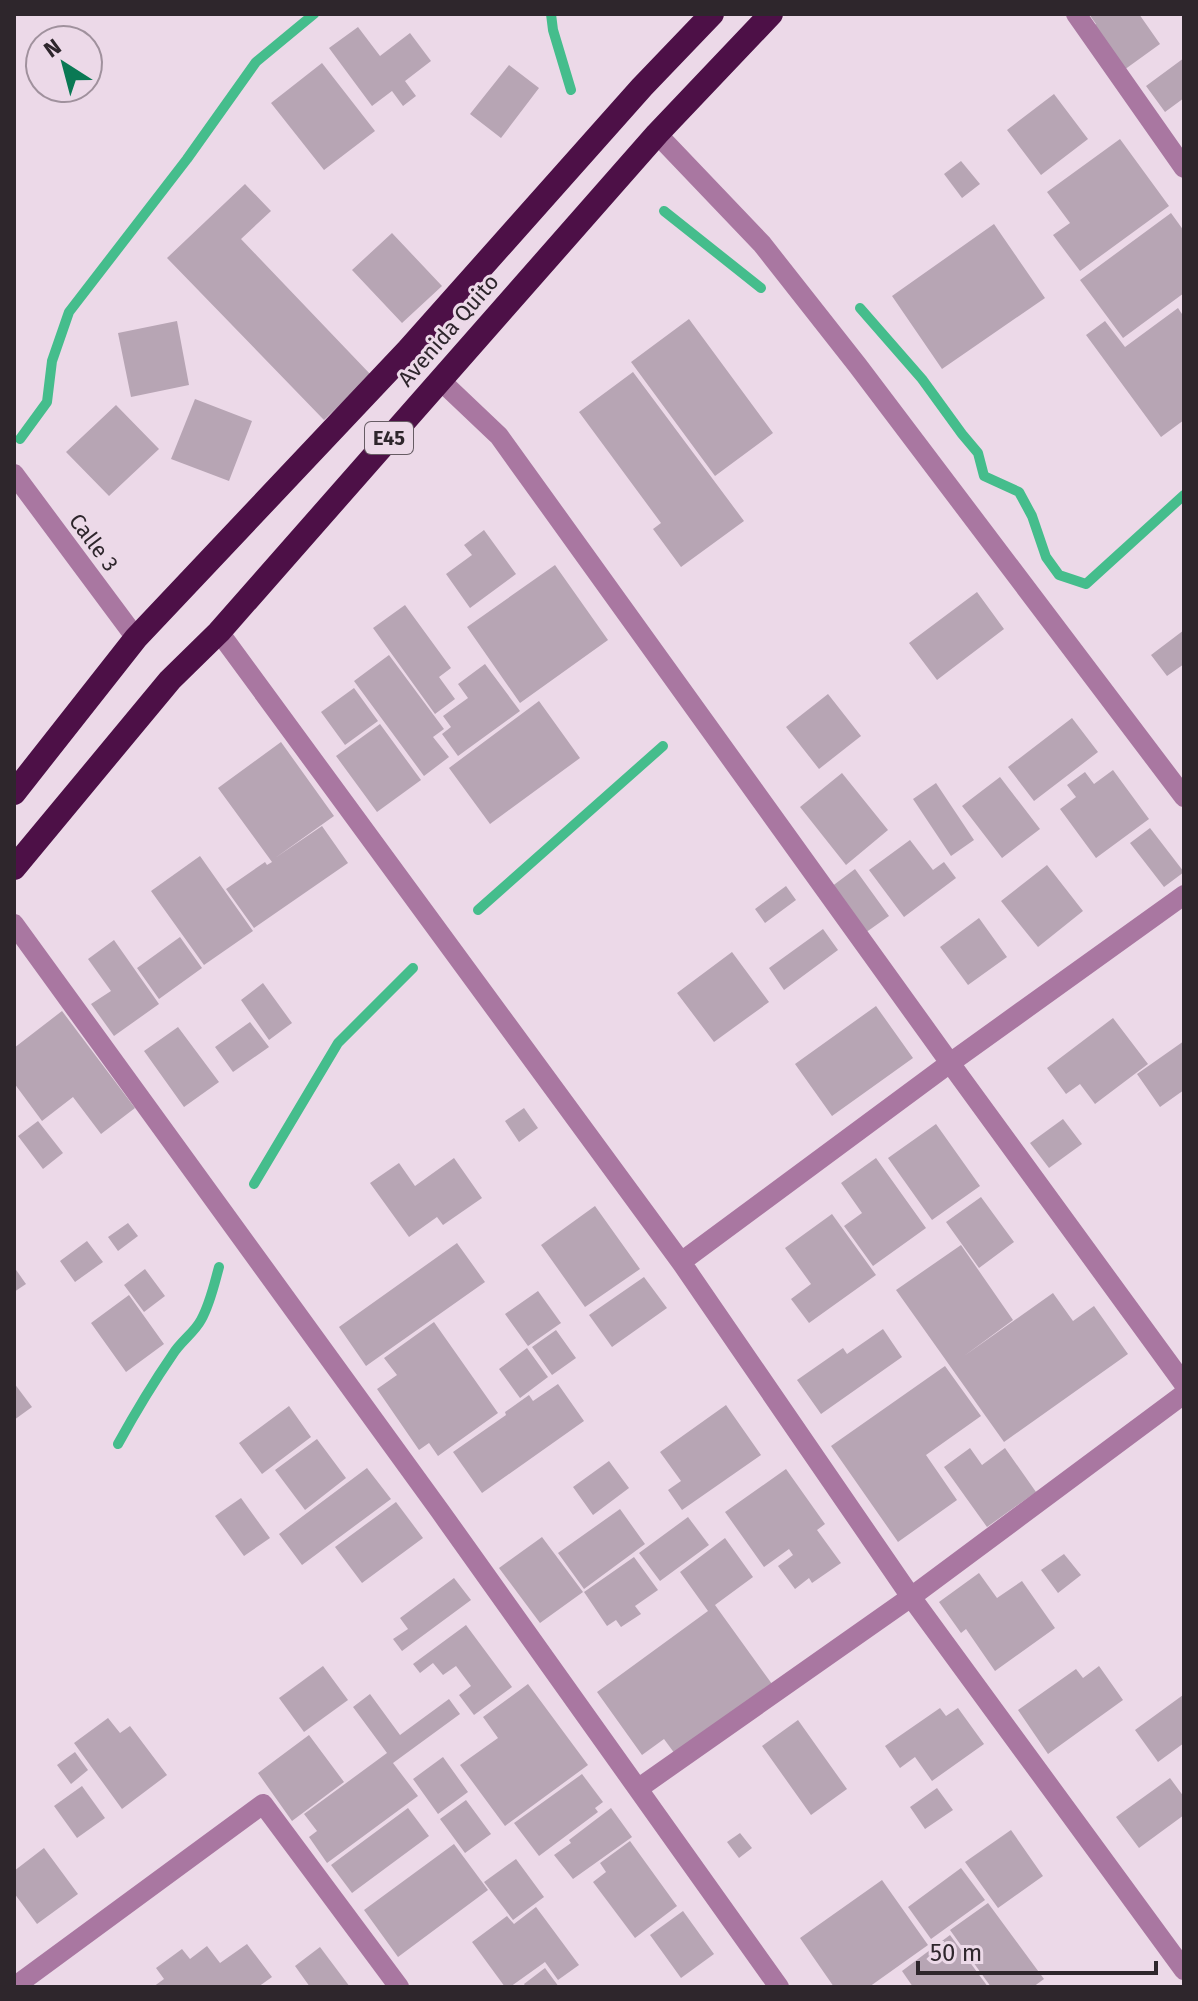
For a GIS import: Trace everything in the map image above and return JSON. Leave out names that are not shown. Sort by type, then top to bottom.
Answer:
[{"type":"highway","name":"Avenida Quito","points":[[14,793],[136,638],[408,350],[642,87],[712,14]]},
{"type":"highway","name":"Avenida Quito","points":[[14,868],[170,680],[219,632],[657,134],[771,14]]},
{"type":"street","points":[[1076,14],[1184,168]]},
{"type":"street","points":[[657,134],[762,244],[1184,797]]},
{"type":"street","points":[[440,380],[499,436],[1184,1384]]},
{"type":"street","name":"Calle 3","points":[[14,474],[136,638]]},
{"type":"street","points":[[219,632],[681,1262],[911,1597],[1184,1970]]},
{"type":"street","points":[[681,1262],[1184,895]]},
{"type":"street","points":[[14,924],[639,1788],[779,1987]]},
{"type":"street","points":[[639,1788],[911,1597],[1184,1394]]},
{"type":"street","points":[[14,1987],[263,1804],[399,1987]]},
{"type":"building","points":[[1089,14],[1139,14],[1160,44],[1124,70],[1092,27],[1096,24]]},
{"type":"building","points":[[358,27],[380,56],[410,33],[431,61],[405,81],[416,96],[403,106],[392,91],[372,106],[329,48]]},
{"type":"building","points":[[1184,58],[1184,98],[1165,112],[1146,86]]},
{"type":"building","points":[[322,63],[375,131],[324,170],[271,103]]},
{"type":"building","points":[[509,65],[539,88],[501,138],[470,114]]},
{"type":"building","points":[[1054,94],[1088,139],[1041,175],[1007,130]]},
{"type":"building","points":[[1120,139],[1169,206],[1080,271],[1053,235],[1070,223],[1047,192]]},
{"type":"building","points":[[961,161],[980,184],[962,198],[944,174]]},
{"type":"building","points":[[245,184],[271,211],[241,239],[371,375],[324,420],[167,258]]},
{"type":"building","points":[[1171,213],[1184,231],[1184,293],[1123,338],[1080,280]]},
{"type":"building","points":[[994,224],[1045,298],[942,369],[892,296]]},
{"type":"building","points":[[392,233],[442,286],[402,323],[352,270]]},
{"type":"building","points":[[1178,308],[1184,317],[1184,420],[1161,437],[1086,335],[1105,321],[1125,347]]},
{"type":"building","points":[[689,319],[773,433],[715,476],[631,362]]},
{"type":"building","points":[[177,321],[189,385],[131,397],[118,333]]},
{"type":"building","points":[[633,372],[744,521],[681,567],[653,529],[661,523],[579,412]]},
{"type":"building","points":[[195,399],[252,421],[229,481],[171,459]]},
{"type":"building","points":[[116,405],[159,449],[109,496],[66,452]]},
{"type":"building","points":[[484,530],[516,574],[470,608],[446,574],[472,555],[464,545]]},
{"type":"building","points":[[555,565],[608,640],[520,703],[467,627]]},
{"type":"building","points":[[977,592],[1004,629],[937,680],[909,643]]},
{"type":"building","points":[[405,605],[451,668],[439,677],[455,699],[435,714],[373,628]]},
{"type":"building","points":[[1184,630],[1184,664],[1167,676],[1151,655]]},
{"type":"building","points":[[389,655],[444,729],[433,737],[449,757],[424,776],[354,681]]},
{"type":"building","points":[[485,664],[520,711],[458,756],[442,734],[451,727],[443,716],[468,698],[458,684]]},
{"type":"building","points":[[354,688],[378,721],[345,745],[321,712]]},
{"type":"building","points":[[828,694],[861,736],[819,769],[786,727]]},
{"type":"building","points":[[539,701],[580,758],[490,824],[449,768]]},
{"type":"building","points":[[1072,718],[1098,752],[1034,801],[1008,767]]},
{"type":"building","points":[[380,724],[421,780],[377,812],[336,756]]},
{"type":"building","points":[[281,742],[334,816],[275,858],[322,826],[348,863],[254,928],[226,889],[265,862],[267,865],[272,862],[218,788]]},
{"type":"building","points":[[1113,770],[1149,819],[1096,858],[1060,809],[1076,797],[1067,785],[1085,772],[1094,784]]},
{"type":"building","points":[[842,773],[888,830],[846,865],[800,807]]},
{"type":"building","points":[[1000,777],[1040,829],[1002,858],[962,806]]},
{"type":"building","points":[[936,783],[974,840],[951,856],[913,799]]},
{"type":"building","points":[[1150,828],[1184,872],[1164,887],[1130,843]]},
{"type":"building","points":[[910,840],[933,870],[944,862],[956,878],[904,917],[869,870]]},
{"type":"building","points":[[200,856],[253,931],[204,965],[151,891]]},
{"type":"building","points":[[1047,865],[1083,911],[1038,947],[1001,901]]},
{"type":"building","points":[[855,869],[889,916],[865,933],[831,887]]},
{"type":"building","points":[[786,886],[796,900],[765,923],[755,909]]},
{"type":"building","points":[[979,918],[1007,957],[968,985],[940,947]]},
{"type":"building","points":[[823,929],[838,950],[784,990],[769,968]]},
{"type":"building","points":[[180,937],[202,968],[159,999],[137,968]]},
{"type":"building","points":[[114,940],[159,1004],[114,1036],[91,1004],[111,991],[88,959]]},
{"type":"building","points":[[732,952],[769,1002],[714,1042],[677,993]]},
{"type":"building","points":[[263,983],[292,1023],[269,1040],[241,1000]]},
{"type":"building","points":[[876,1006],[913,1058],[832,1116],[795,1064]]},
{"type":"building","points":[[62,1011],[135,1108],[101,1134],[73,1097],[42,1121],[14,1083],[14,1048]]},
{"type":"building","points":[[1113,1018],[1148,1064],[1095,1104],[1080,1084],[1066,1094],[1047,1068]]},
{"type":"building","points":[[250,1022],[269,1047],[233,1072],[215,1047]]},
{"type":"building","points":[[178,1027],[219,1082],[184,1107],[144,1051]]},
{"type":"building","points":[[1184,1041],[1184,1090],[1160,1107],[1137,1074]]},
{"type":"building","points":[[524,1108],[538,1128],[519,1142],[505,1121]]},
{"type":"building","points":[[1063,1119],[1082,1144],[1049,1168],[1030,1143]]},
{"type":"building","points":[[38,1121],[63,1153],[43,1169],[18,1136]]},
{"type":"building","points":[[936,1124],[980,1186],[932,1220],[888,1158]]},
{"type":"building","points":[[454,1158],[482,1198],[443,1225],[437,1217],[409,1237],[370,1183],[399,1163],[415,1186]]},
{"type":"building","points":[[876,1158],[926,1228],[873,1266],[844,1226],[862,1213],[841,1183]]},
{"type":"building","points":[[981,1197],[1014,1242],[979,1268],[946,1222]]},
{"type":"building","points":[[595,1206],[640,1269],[585,1307],[541,1245]]},
{"type":"building","points":[[832,1214],[876,1275],[809,1323],[791,1299],[811,1284],[785,1248]]},
{"type":"building","points":[[128,1223],[138,1236],[118,1251],[108,1237]]},
{"type":"building","points":[[87,1241],[103,1262],[75,1282],[60,1261]]},
{"type":"building","points":[[457,1243],[485,1282],[366,1366],[339,1327]]},
{"type":"building","points":[[961,1245],[1013,1320],[964,1356],[1053,1293],[1073,1321],[1094,1306],[1128,1354],[1004,1442],[896,1290]]},
{"type":"building","points":[[14,1267],[26,1284],[14,1292]]},
{"type":"building","points":[[145,1269],[165,1296],[144,1312],[124,1285]]},
{"type":"building","points":[[644,1277],[667,1308],[612,1347],[589,1315]]},
{"type":"building","points":[[538,1291],[561,1323],[528,1346],[505,1314]]},
{"type":"building","points":[[129,1295],[164,1344],[126,1372],[91,1323]]},
{"type":"building","points":[[434,1322],[498,1413],[438,1456],[429,1443],[419,1450],[377,1389],[397,1375],[384,1358]]},
{"type":"building","points":[[883,1329],[902,1357],[821,1414],[797,1380],[843,1348],[847,1354]]},
{"type":"building","points":[[556,1330],[576,1358],[552,1375],[532,1347]]},
{"type":"building","points":[[527,1348],[548,1377],[520,1398],[499,1369]]},
{"type":"building","points":[[945,1366],[981,1416],[926,1455],[957,1500],[898,1542],[831,1446]]},
{"type":"building","points":[[14,1383],[32,1407],[14,1420]]},
{"type":"building","points":[[558,1384],[584,1421],[482,1493],[453,1452],[529,1395],[533,1401]]},
{"type":"building","points":[[726,1405],[761,1455],[682,1510],[668,1490],[681,1481],[660,1452]]},
{"type":"building","points":[[289,1406],[311,1437],[262,1474],[239,1443]]},
{"type":"building","points":[[317,1439],[346,1478],[305,1510],[275,1470]]},
{"type":"building","points":[[970,1448],[982,1465],[1005,1448],[1036,1492],[987,1527],[944,1467]]},
{"type":"building","points":[[609,1461],[629,1488],[593,1515],[573,1487]]},
{"type":"building","points":[[367,1468],[391,1499],[302,1565],[279,1534]]},
{"type":"building","points":[[786,1469],[825,1524],[817,1530],[841,1563],[812,1583],[809,1578],[795,1589],[778,1566],[793,1555],[789,1549],[764,1567],[725,1512]]},
{"type":"building","points":[[241,1498],[270,1538],[244,1556],[215,1516]]},
{"type":"building","points":[[396,1502],[423,1538],[362,1583],[335,1547]]},
{"type":"building","points":[[620,1509],[645,1544],[584,1589],[558,1553]]},
{"type":"building","points":[[688,1517],[709,1545],[660,1581],[639,1553]]},
{"type":"building","points":[[542,1537],[583,1592],[540,1623],[499,1568]]},
{"type":"building","points":[[725,1538],[753,1577],[715,1605],[772,1684],[675,1754],[664,1739],[642,1755],[597,1692],[708,1611],[680,1572]]},
{"type":"building","points":[[1064,1554],[1081,1575],[1058,1593],[1041,1570]]},
{"type":"building","points":[[634,1557],[658,1590],[635,1606],[641,1614],[621,1627],[616,1620],[607,1626],[584,1592]]},
{"type":"building","points":[[979,1573],[997,1598],[1022,1581],[1055,1628],[995,1671],[966,1629],[961,1633],[939,1602]]},
{"type":"building","points":[[454,1578],[471,1600],[402,1651],[393,1639],[408,1629],[400,1618]]},
{"type":"building","points":[[466,1625],[512,1687],[474,1715],[459,1695],[471,1686],[456,1666],[443,1675],[433,1663],[420,1673],[413,1664]]},
{"type":"building","points":[[323,1666],[348,1700],[304,1732],[279,1698]]},
{"type":"building","points":[[1099,1666],[1123,1700],[1048,1754],[1018,1710],[1076,1669],[1083,1678]]},
{"type":"building","points":[[528,1684],[588,1765],[505,1826],[460,1765],[498,1738],[483,1717]]},
{"type":"building","points":[[370,1694],[400,1735],[449,1699],[460,1714],[393,1763],[418,1796],[327,1863],[309,1837],[317,1831],[304,1814],[387,1753],[353,1707]]},
{"type":"building","points":[[1183,1695],[1184,1743],[1158,1762],[1135,1730]]},
{"type":"building","points":[[940,1708],[946,1716],[958,1708],[984,1744],[932,1781],[915,1757],[900,1768],[885,1746]]},
{"type":"building","points":[[108,1718],[120,1733],[130,1726],[167,1775],[122,1809],[74,1743]]},
{"type":"building","points":[[798,1720],[847,1789],[811,1815],[762,1746]]},
{"type":"building","points":[[309,1735],[344,1782],[292,1821],[258,1773]]},
{"type":"building","points":[[75,1752],[88,1770],[71,1784],[57,1765]]},
{"type":"building","points":[[443,1757],[468,1792],[438,1814],[413,1779]]},
{"type":"building","points":[[582,1774],[603,1802],[595,1808],[598,1812],[539,1856],[514,1823]]},
{"type":"building","points":[[1170,1778],[1184,1797],[1184,1815],[1139,1848],[1116,1817]]},
{"type":"building","points":[[82,1786],[105,1818],[77,1838],[54,1806]]},
{"type":"building","points":[[937,1788],[953,1810],[925,1829],[910,1807]]},
{"type":"building","points":[[466,1800],[491,1834],[465,1853],[440,1819]]},
{"type":"building","points":[[408,1808],[429,1836],[352,1893],[331,1865]]},
{"type":"building","points":[[611,1808],[632,1837],[573,1879],[554,1855]]},
{"type":"building","points":[[1011,1830],[1043,1876],[998,1908],[965,1862]]},
{"type":"building","points":[[740,1833],[752,1848],[739,1858],[727,1842]]},
{"type":"building","points":[[630,1841],[677,1906],[635,1938],[593,1882],[606,1872],[600,1863]]},
{"type":"building","points":[[454,1844],[488,1890],[398,1957],[364,1910]]},
{"type":"building","points":[[44,1848],[78,1894],[37,1924],[14,1893],[14,1871]]},
{"type":"building","points":[[516,1859],[544,1897],[513,1920],[484,1882]]},
{"type":"building","points":[[961,1868],[985,1900],[931,1939],[908,1907]]},
{"type":"building","points":[[882,1880],[928,1945],[869,1987],[834,1987],[800,1938]]},
{"type":"building","points":[[988,1903],[1044,1979],[1033,1987],[991,1987],[950,1930]]},
{"type":"building","points":[[536,1907],[579,1965],[558,1980],[545,1962],[510,1987],[505,1987],[472,1942],[507,1916],[514,1924]]},
{"type":"building","points":[[683,1911],[714,1954],[681,1978],[650,1935]]},
{"type":"building","points":[[950,1935],[988,1987],[913,1987],[902,1971]]},
{"type":"building","points":[[247,1944],[272,1977],[258,1987],[153,1987],[164,1979],[156,1968],[182,1949],[190,1959],[207,1946],[220,1963]]},
{"type":"building","points":[[320,1947],[350,1987],[310,1987],[295,1966]]},
{"type":"building","points":[[545,1968],[559,1987],[526,1987],[524,1984]]},
{"type":"waterway","points":[[20,439],[47,402],[52,361],[69,312],[187,159],[256,62],[314,14]]},
{"type":"waterway","points":[[551,14],[571,90]]},
{"type":"waterway","points":[[664,211],[761,288]]},
{"type":"waterway","points":[[860,308],[922,379],[978,453],[984,476],[1019,492],[1032,516],[1046,557],[1059,575],[1086,584],[1184,495]]},
{"type":"waterway","points":[[478,910],[663,746]]},
{"type":"waterway","points":[[254,1184],[338,1043],[413,968]]},
{"type":"waterway","points":[[118,1444],[176,1349],[201,1320],[219,1267]]}]
